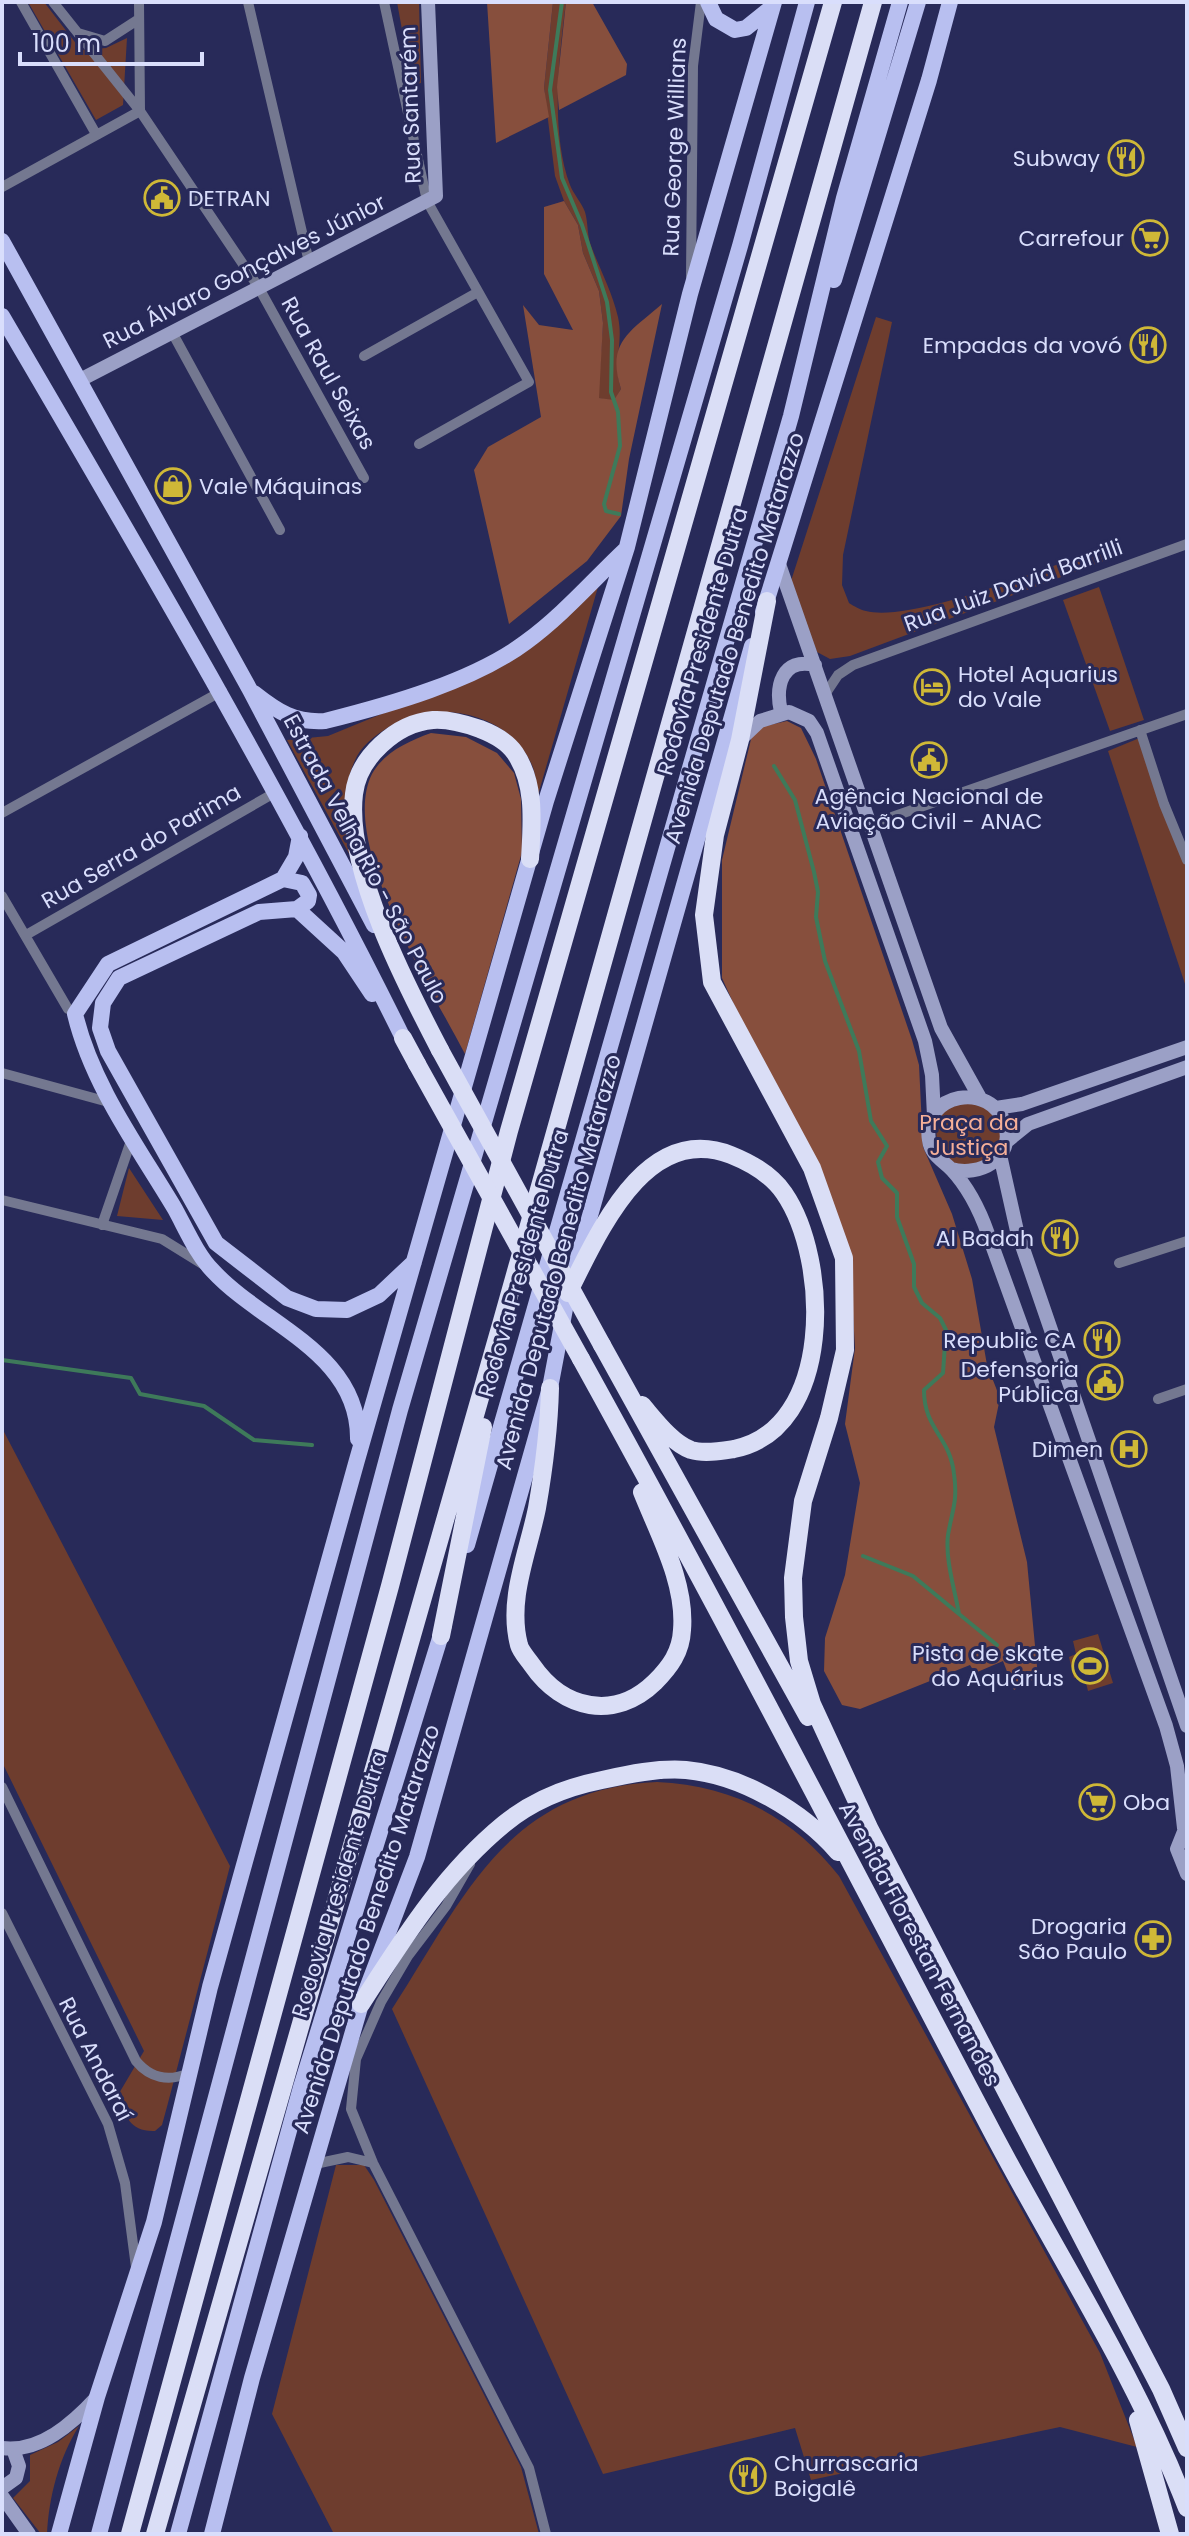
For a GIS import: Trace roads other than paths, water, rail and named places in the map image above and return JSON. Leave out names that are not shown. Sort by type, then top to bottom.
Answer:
[{"type":"highway","name":"Rodovia Presidente Dutra","points":[[130,2534],[386,1601],[509,1131],[833,2]]},
{"type":"highway","name":"Rodovia Presidente Dutra","points":[[155,2534],[502,1321],[873,2]]},
{"type":"highway","points":[[767,601],[740,740],[715,835],[704,915],[712,982],[812,1168],[844,1258],[845,1350],[829,1418],[803,1501],[793,1578],[794,1617],[799,1661],[812,1704],[871,1832]]},
{"type":"highway","points":[[396,965],[364,869],[353,806],[359,775],[375,750],[389,739],[432,720],[466,725],[511,747],[526,776],[530,795],[530,859]]},
{"type":"highway","name":"Estrada Velha Rio - São Paulo","points":[[396,965],[626,1389]]},
{"type":"highway","points":[[403,1038],[606,1404],[682,1596],[683,1632],[672,1666],[644,1692],[620,1706],[590,1706],[560,1693],[540,1677],[519,1646],[516,1595],[549,1437],[550,1388]]},
{"type":"highway","points":[[568,1293],[607,1218],[630,1187],[652,1166],[681,1151],[719,1150],[754,1164],[783,1191],[800,1221],[813,1268],[817,1311],[812,1354],[800,1389],[782,1419],[751,1446],[719,1452],[691,1450],[669,1434],[626,1389]]},
{"type":"highway","points":[[441,1636],[502,1321]]},
{"type":"highway","name":"Avenida Florestan Fernandes","points":[[626,1389],[871,1832],[1185,2441]]},
{"type":"highway","name":"Avenida Florestan Fernandes","points":[[606,1404],[1015,2175],[1111,2342],[1170,2464],[1187,2508]]},
{"type":"highway","points":[[361,2004],[416,1918],[475,1851],[505,1823],[564,1789],[641,1771],[686,1770],[728,1779],[798,1815],[855,1870]]},
{"type":"highway","points":[[1111,2342],[1143,2432],[1170,2534]]},
{"type":"main road","points":[[708,2],[716,19],[735,30],[746,28],[773,4]]},
{"type":"main road","points":[[776,114],[795,2]]},
{"type":"main road","points":[[99,2534],[400,1410],[807,2]]},
{"type":"main road","name":"Rodovia Presidente Dutra","points":[[178,2534],[301,2087],[441,1636],[791,416],[844,198],[900,2]]},
{"type":"main road","points":[[791,416],[877,146],[918,2]]},
{"type":"main road","name":"Avenida Deputado Benedito Matarazzo","points":[[212,2534],[226,2475],[361,2004],[417,1857],[550,1388],[568,1293],[740,680],[929,80],[950,2]]},
{"type":"main road","points":[[59,2534],[97,2397],[137,2278],[189,2073],[357,1460],[530,859],[627,547],[690,294],[773,4]]},
{"type":"main road","name":"Estrada Velha Rio - São Paulo","points":[[2,241],[250,690],[396,965]]},
{"type":"main road","points":[[2,316],[222,691],[403,1038]]},
{"type":"main road","points":[[250,690],[288,717],[302,722],[325,721],[472,672],[504,657],[547,625],[627,547]]},
{"type":"main road","points":[[283,879],[296,857],[300,836]]},
{"type":"main road","points":[[357,1460],[358,1418],[352,1396],[332,1367],[212,1271],[132,1138],[82,1044],[75,1014],[108,964],[283,879],[298,880],[306,887],[308,901],[297,909],[259,912],[119,978],[103,1003],[100,1028],[108,1051],[216,1243],[235,1261],[287,1298],[316,1309],[347,1310],[379,1295],[415,1261]]},
{"type":"main road","points":[[297,909],[344,952],[403,1038]]},
{"type":"main road","points":[[206,2534],[226,2475]]},
{"type":"street","points":[[21,2],[96,134]]},
{"type":"street","name":"Rua Raul Seixas","points":[[53,2],[140,111],[259,288],[364,478]]},
{"type":"street","points":[[2,187],[140,111],[139,2]]},
{"type":"street","points":[[248,2],[309,262]]},
{"type":"street","points":[[384,2],[427,201],[529,382],[419,444]]},
{"type":"street","name":"Rua Santarém","points":[[427,201],[436,196],[428,2]]},
{"type":"street","name":"Rua George Willians","points":[[690,294],[693,66],[701,2]]},
{"type":"street","points":[[76,32],[105,41],[139,19]]},
{"type":"street","name":"Rua Álvaro Gonçalves Júnior","points":[[80,380],[427,201]]},
{"type":"street","points":[[364,356],[478,292]]},
{"type":"street","points":[[173,334],[280,530]]},
{"type":"street","name":"Rua Juiz David Barrilli","points":[[826,693],[838,675],[853,665],[1187,544]]},
{"type":"street","points":[[779,564],[941,1028],[980,1098]]},
{"type":"street","points":[[781,712],[778,689],[783,675],[796,664],[815,665]]},
{"type":"street","points":[[2,813],[222,691]]},
{"type":"street","points":[[740,740],[760,721],[781,712],[799,714],[809,721],[826,756],[925,1041],[932,1075],[934,1116]]},
{"type":"street","points":[[869,825],[1187,714]]},
{"type":"street","points":[[1140,730],[1164,804],[1187,860]]},
{"type":"street","name":"Rua Serra do Parima","points":[[26,935],[276,792]]},
{"type":"street","points":[[2,896],[68,1009]]},
{"type":"street","points":[[996,1108],[1022,1104],[1187,1047]]},
{"type":"street","points":[[951,1169],[962,1172],[984,1170],[1028,1124],[1187,1067]]},
{"type":"street","points":[[2,1073],[114,1104]]},
{"type":"street","points":[[1187,1726],[1017,1231],[1003,1148],[1007,1130],[996,1108],[980,1098],[970,1095],[949,1100],[934,1116],[929,1127],[933,1152],[951,1169],[980,1211],[1154,1690],[1177,1766],[1185,1826],[1177,1849],[1187,1874]]},
{"type":"street","points":[[102,1225],[132,1138]]},
{"type":"street","points":[[2,1200],[162,1239],[212,1271]]},
{"type":"street","points":[[1119,1263],[1187,1241]]},
{"type":"street","points":[[1158,1399],[1187,1389]]},
{"type":"street","points":[[2,1787],[136,2061],[147,2072],[161,2077],[189,2073]]},
{"type":"street","points":[[475,1851],[446,1906],[408,1956],[388,1990],[356,2059],[351,2109],[373,2163],[529,2468],[546,2534]]},
{"type":"street","name":"Rua Andaraí","points":[[2,1913],[108,2124],[125,2183],[137,2278]]},
{"type":"street","points":[[315,2164],[348,2157],[373,2163]]},
{"type":"street","points":[[2,2488],[16,2478],[19,2466],[7,2448],[59,2432],[97,2397]]},
{"type":"street","points":[[2,2496],[29,2534]]},
{"type":"waterway","points":[[562,2],[550,90],[562,178],[582,225],[607,302],[612,340],[611,392],[618,412],[620,446],[604,504],[606,511],[619,514]]},
{"type":"waterway","points":[[774,766],[795,800],[818,892],[816,917],[825,961],[859,1051],[871,1121],[887,1146],[878,1162],[882,1178],[897,1193],[897,1217],[914,1264],[914,1287],[922,1303],[940,1318],[946,1330],[943,1373],[924,1390],[928,1415],[952,1461],[955,1499],[947,1545],[959,1614],[997,1645]]},
{"type":"waterway","points":[[2,1360],[131,1378],[140,1394],[204,1406],[254,1440],[312,1445]]},
{"type":"waterway","points":[[863,1556],[913,1576],[959,1614]]},
{"type":"place","name":"Subway","points":[[1126,158]]},
{"type":"place","name":"DETRAN","points":[[162,198]]},
{"type":"place","name":"Carrefour","points":[[1150,238]]},
{"type":"place","name":"Empadas da vovó","points":[[1148,345]]},
{"type":"place","name":"Vale Máquinas","points":[[173,486]]},
{"type":"place","name":"Hotel Aquarius do Vale","points":[[932,687]]},
{"type":"place","name":"Agência Nacional de Aviação Civil - ANAC","points":[[929,760]]},
{"type":"place","name":"Al Badah","points":[[1060,1238]]},
{"type":"place","name":"Republic CA","points":[[1102,1340]]},
{"type":"place","name":"Defensoria Pública","points":[[1105,1382]]},
{"type":"place","name":"Dimen","points":[[1129,1449]]},
{"type":"place","name":"Pista de skate do Aquárius","points":[[1090,1666]]},
{"type":"place","name":"Oba","points":[[1097,1802]]},
{"type":"place","name":"Drogaria São Paulo","points":[[1153,1939]]},
{"type":"place","name":"Churrascaria Boigalê","points":[[748,2476]]},
{"type":"park label","name":"Praça da Justiça","points":[[969,1134]]}]
